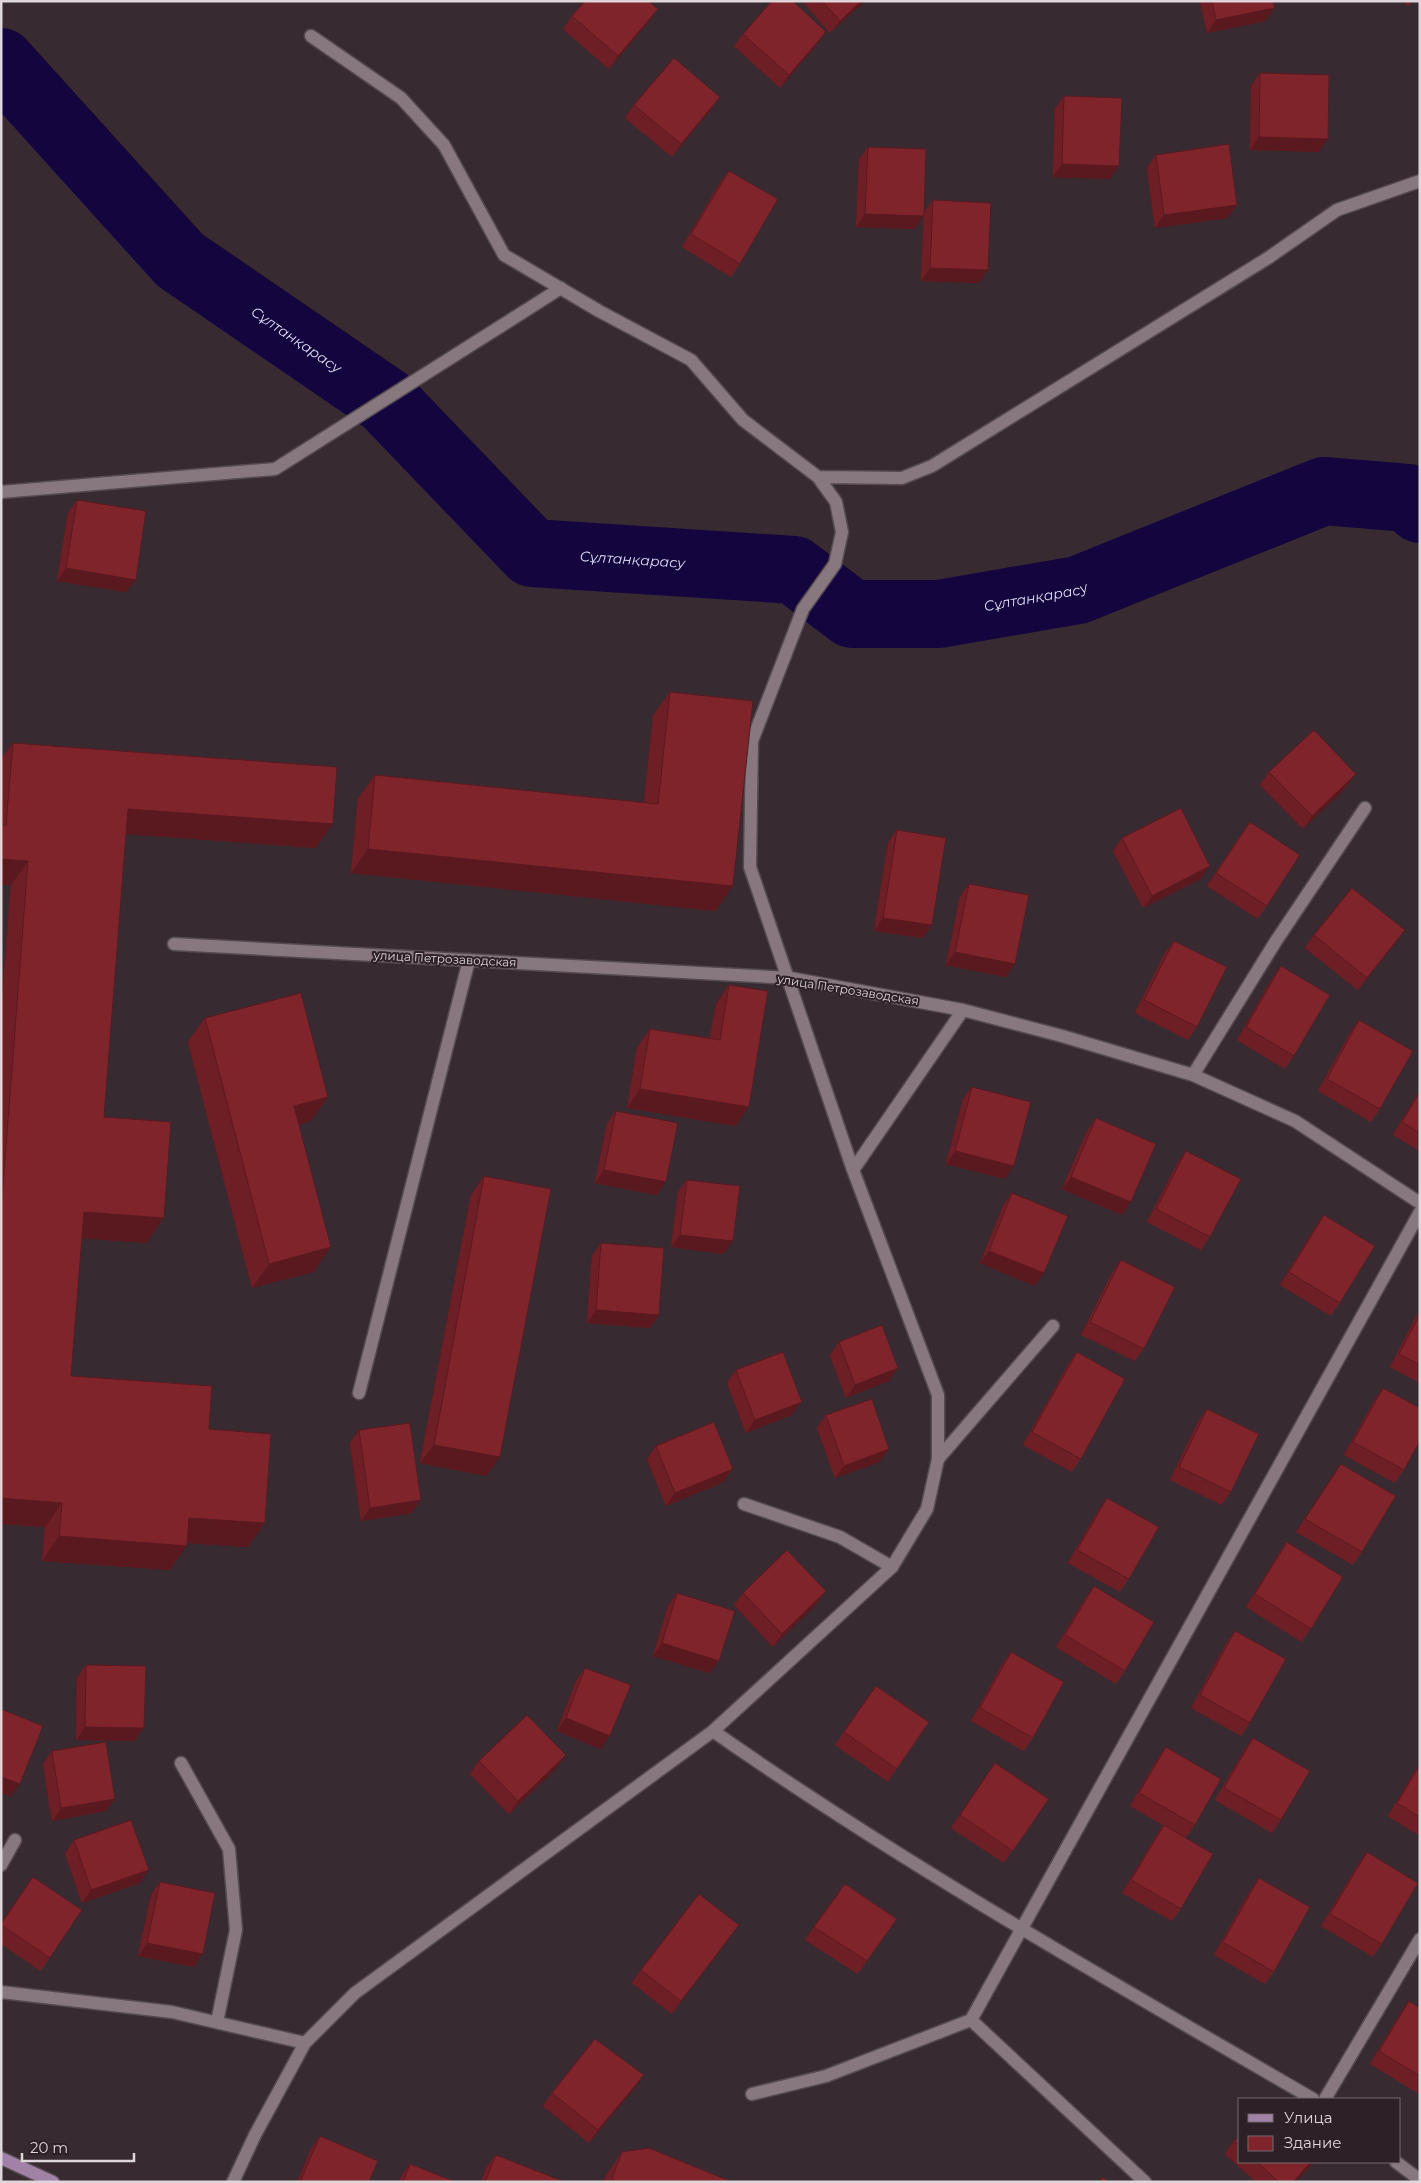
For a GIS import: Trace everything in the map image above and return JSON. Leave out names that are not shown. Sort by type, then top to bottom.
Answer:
[{"type":"main road","points":[[1,2158],[53,2182]]},
{"type":"street","points":[[233,2182],[255,2135],[305,2043],[356,1993],[713,1731],[892,1567],[927,1509],[938,1459],[938,1395],[853,1170],[790,978],[750,867],[752,741],[803,608],[835,564],[842,532],[836,502],[818,477],[743,420],[692,360],[561,288],[504,254],[444,145],[401,98],[311,36]]},
{"type":"street","points":[[818,477],[902,478],[932,466],[1268,258],[1337,210],[1420,181]]},
{"type":"street","points":[[1,492],[275,469],[561,288]]},
{"type":"street","points":[[1193,1075],[1276,941],[1365,808]]},
{"type":"street","name":"улица Петрозаводская","points":[[174,944],[790,978],[963,1010],[1062,1036],[1193,1075],[1295,1121],[1420,1203]]},
{"type":"street","points":[[359,1393],[469,960]]},
{"type":"street","points":[[853,1170],[963,1010]]},
{"type":"street","points":[[752,2094],[826,2076],[971,2020],[1420,1212]]},
{"type":"street","points":[[938,1459],[1053,1326]]},
{"type":"street","points":[[744,1504],[840,1537],[892,1567]]},
{"type":"street","points":[[713,1731],[792,1786],[1021,1930],[1311,2098]]},
{"type":"street","points":[[181,1763],[229,1849],[236,1930],[217,2022]]},
{"type":"street","points":[[1,1865],[15,1840]]},
{"type":"street","points":[[1326,2098],[1420,1939]]},
{"type":"street","points":[[1,1992],[172,2012],[305,2043]]},
{"type":"street","points":[[971,2020],[1145,2182]]},
{"type":"street","points":[[1397,2163],[1420,2180]]},
{"type":"building","points":[[585,1],[649,1],[658,9],[618,56],[572,16]]},
{"type":"building","points":[[772,1],[793,1],[826,32],[789,75],[743,34]]},
{"type":"building","points":[[822,1],[861,1],[840,21]]},
{"type":"building","points":[[1212,1],[1273,1],[1275,8],[1216,20]]},
{"type":"building","points":[[674,58],[720,97],[681,144],[634,105]]},
{"type":"building","points":[[1260,73],[1329,75],[1328,139],[1259,137]]},
{"type":"building","points":[[1064,96],[1122,98],[1119,166],[1062,164]]},
{"type":"building","points":[[1229,144],[1237,205],[1164,215],[1156,155]]},
{"type":"building","points":[[868,147],[926,149],[924,216],[865,214]]},
{"type":"building","points":[[729,171],[778,199],[740,264],[691,234]]},
{"type":"building","points":[[933,200],[991,203],[988,270],[930,268]]},
{"type":"building","points":[[77,500],[146,511],[136,580],[66,568]]},
{"type":"building","points":[[670,692],[753,701],[733,886],[368,849],[375,775],[658,804]]},
{"type":"building","points":[[1314,730],[1356,774],[1312,816],[1269,772]]},
{"type":"building","points":[[13,743],[337,767],[333,824],[128,809],[104,1117],[171,1122],[164,1218],[84,1212],[71,1376],[212,1386],[209,1429],[271,1434],[265,1523],[189,1518],[187,1546],[59,1536],[62,1503],[1,1498],[1,1212],[28,861],[1,859],[1,825],[6,825]]},
{"type":"building","points":[[1181,808],[1210,866],[1152,896],[1122,838]]},
{"type":"building","points":[[1250,822],[1300,855],[1267,906],[1216,873]]},
{"type":"building","points":[[897,830],[946,838],[932,925],[883,918]]},
{"type":"building","points":[[969,884],[1029,895],[1015,964],[955,952]]},
{"type":"building","points":[[1352,888],[1405,930],[1367,978],[1314,935]]},
{"type":"building","points":[[1174,941],[1227,967],[1197,1027],[1144,1000]]},
{"type":"building","points":[[1281,966],[1330,995],[1294,1056],[1246,1027]]},
{"type":"building","points":[[729,985],[768,991],[749,1107],[640,1089],[650,1029],[720,1040]]},
{"type":"building","points":[[301,993],[328,1097],[294,1106],[331,1247],[269,1264],[205,1018]]},
{"type":"building","points":[[1359,1020],[1413,1051],[1380,1109],[1327,1079]]},
{"type":"building","points":[[972,1087],[1031,1102],[1014,1166],[955,1151]]},
{"type":"building","points":[[1420,1092],[1420,1133],[1402,1122]]},
{"type":"building","points":[[616,1111],[678,1123],[666,1182],[604,1170]]},
{"type":"building","points":[[1096,1118],[1156,1144],[1131,1202],[1071,1177]]},
{"type":"building","points":[[1186,1151],[1241,1179],[1210,1237],[1156,1209]]},
{"type":"building","points":[[484,1176],[551,1189],[500,1457],[434,1445]]},
{"type":"building","points":[[687,1180],[740,1186],[733,1241],[680,1235]]},
{"type":"building","points":[[1012,1193],[1068,1216],[1044,1273],[989,1251]]},
{"type":"building","points":[[1324,1215],[1375,1246],[1340,1303],[1289,1272]]},
{"type":"building","points":[[601,1243],[664,1248],[659,1315],[596,1310]]},
{"type":"building","points":[[1121,1260],[1175,1287],[1144,1349],[1090,1322]]},
{"type":"building","points":[[1420,1314],[1420,1365],[1399,1354]]},
{"type":"building","points":[[882,1325],[898,1368],[855,1385],[839,1342]]},
{"type":"building","points":[[783,1352],[802,1402],[755,1420],[736,1370]]},
{"type":"building","points":[[1077,1352],[1125,1379],[1081,1459],[1032,1432]]},
{"type":"building","points":[[1383,1388],[1420,1408],[1420,1441],[1404,1470],[1353,1442]]},
{"type":"building","points":[[872,1399],[889,1449],[844,1466],[826,1415]]},
{"type":"building","points":[[1207,1409],[1259,1434],[1231,1492],[1179,1467]]},
{"type":"building","points":[[714,1422],[733,1469],[675,1493],[656,1446]]},
{"type":"building","points":[[410,1423],[421,1500],[370,1508],[359,1430]]},
{"type":"building","points":[[1341,1464],[1396,1496],[1362,1552],[1305,1519]]},
{"type":"building","points":[[1107,1498],[1159,1527],[1129,1579],[1077,1550]]},
{"type":"building","points":[[1287,1542],[1343,1577],[1311,1629],[1255,1594]]},
{"type":"building","points":[[787,1550],[826,1591],[782,1634],[743,1593]]},
{"type":"building","points":[[1094,1586],[1154,1622],[1125,1671],[1065,1635]]},
{"type":"building","points":[[677,1593],[735,1611],[719,1661],[662,1643]]},
{"type":"building","points":[[1235,1631],[1286,1659],[1250,1723],[1200,1695]]},
{"type":"building","points":[[1011,1652],[1064,1682],[1033,1738],[980,1708]]},
{"type":"building","points":[[86,1665],[146,1666],[144,1728],[85,1727]]},
{"type":"building","points":[[585,1668],[631,1685],[610,1736],[566,1718]]},
{"type":"building","points":[[876,1686],[929,1722],[897,1769],[844,1732]]},
{"type":"building","points":[[1,1709],[43,1726],[20,1784],[1,1777]]},
{"type":"building","points":[[527,1715],[566,1755],[518,1801],[479,1761]]},
{"type":"building","points":[[1253,1738],[1310,1771],[1281,1820],[1224,1788]]},
{"type":"building","points":[[106,1742],[115,1799],[61,1808],[52,1751]]},
{"type":"building","points":[[1166,1747],[1221,1779],[1195,1825],[1139,1793]]},
{"type":"building","points":[[995,1763],[1049,1799],[1013,1851],[960,1815]]},
{"type":"building","points":[[1420,1765],[1420,1817],[1397,1803]]},
{"type":"building","points":[[131,1820],[149,1870],[91,1890],[74,1840]]},
{"type":"building","points":[[1164,1825],[1213,1854],[1181,1909],[1131,1880]]},
{"type":"building","points":[[1367,1852],[1418,1883],[1382,1944],[1330,1914]]},
{"type":"building","points":[[33,1877],[82,1910],[50,1958],[1,1925]]},
{"type":"building","points":[[1259,1878],[1310,1907],[1274,1972],[1223,1942]]},
{"type":"building","points":[[160,1882],[215,1893],[203,1954],[147,1943]]},
{"type":"building","points":[[845,1884],[897,1919],[867,1961],[814,1927]]},
{"type":"building","points":[[699,1894],[739,1925],[681,2001],[641,1970]]},
{"type":"building","points":[[1409,2001],[1420,2008],[1420,2076],[1379,2051]]},
{"type":"building","points":[[595,2039],[644,2075],[598,2130],[552,2093]]},
{"type":"building","points":[[320,2136],[378,2161],[369,2182],[300,2182]]},
{"type":"building","points":[[649,2148],[732,2182],[616,2182],[612,2178],[622,2152]]},
{"type":"building","points":[[496,2155],[565,2182],[485,2182]]},
{"type":"building","points":[[1258,2163],[1310,2163],[1293,2182],[1279,2182]]},
{"type":"building","points":[[410,2164],[456,2182],[403,2182]]},
{"type":"building","points":[[1103,2177],[1108,2182],[1099,2182]]},
{"type":"waterway","name":"Сұлтанқарасу","points":[[1,62],[180,260],[386,401],[532,553],[794,570],[852,614],[939,614],[1078,590],[1324,491],[1408,498],[1420,509]]}]
